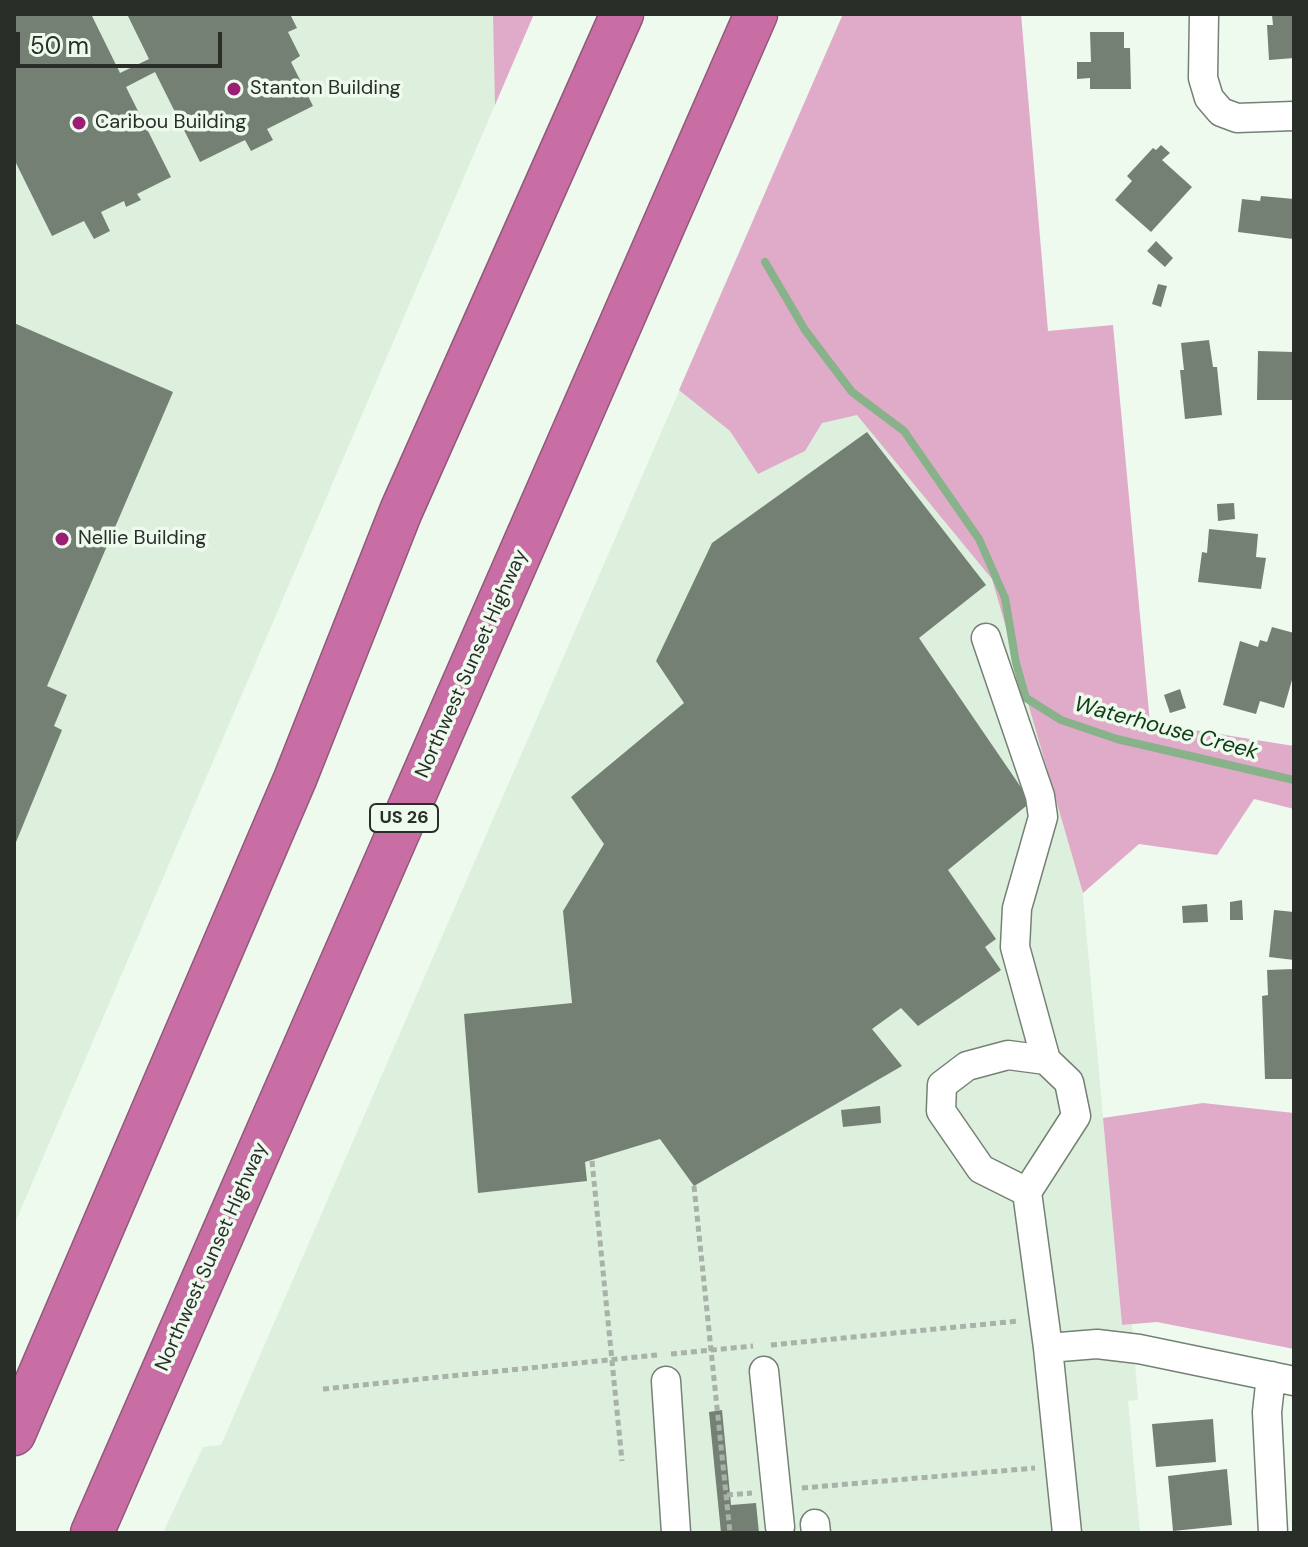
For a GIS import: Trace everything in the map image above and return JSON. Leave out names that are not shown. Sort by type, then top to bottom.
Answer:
[{"type":"highway","points":[[14,1434],[295,779],[401,511],[622,14]]},
{"type":"highway","name":"Northwest Sunset Highway","points":[[92,1533],[756,14]]},
{"type":"street","points":[[1204,14],[1203,78],[1209,98],[1221,112],[1247,119],[1294,116]]},
{"type":"street","points":[[986,638],[1040,796],[1043,817],[1017,908],[1015,947],[1046,1060],[1069,1082],[1076,1116],[1027,1192],[1048,1348],[1067,1533]]},
{"type":"street","points":[[1027,1192],[981,1169],[941,1111],[942,1085],[967,1066],[1008,1055],[1046,1060]]},
{"type":"street","points":[[1048,1348],[1097,1344],[1139,1349],[1282,1378],[1267,1412],[1273,1533]]},
{"type":"street","points":[[764,1371],[780,1527]]},
{"type":"street","points":[[666,1381],[676,1533]]},
{"type":"path","points":[[592,1161],[622,1461]]},
{"type":"path","points":[[694,1186],[730,1533]]},
{"type":"path","points":[[726,1495],[1060,1466]]},
{"type":"shaded area","points":[[14,14],[534,14],[14,1225]]},
{"type":"shaded area","points":[[493,14],[534,14],[495,105]]},
{"type":"shaded area","points":[[843,14],[1021,14],[1032,334],[1122,1325],[1132,1324],[1138,1400],[1128,1401],[1140,1533],[163,1533],[203,1447],[221,1445]]},
{"type":"shaded area","points":[[843,14],[1021,14],[1048,331],[1113,325],[1150,723],[1294,746],[1294,809],[1254,799],[1217,855],[1139,844],[1083,893],[992,579],[857,415],[822,423],[805,451],[758,474],[730,431],[679,390]]},
{"type":"shaded area","points":[[1203,1103],[1294,1113],[1294,1349],[1157,1322],[1122,1325],[1103,1118]]},
{"type":"building","points":[[14,14],[91,14],[120,73],[149,59],[127,14],[290,14],[297,28],[288,32],[300,56],[291,62],[313,106],[267,129],[273,140],[251,151],[245,140],[200,162],[155,72],[126,87],[171,177],[137,194],[141,200],[126,207],[124,201],[101,212],[110,231],[94,239],[84,221],[52,236],[14,159]]},
{"type":"building","points":[[1294,14],[1294,58],[1269,60],[1267,25],[1273,25],[1272,15]]},
{"type":"building","points":[[1090,32],[1124,32],[1124,48],[1130,48],[1131,89],[1090,89],[1090,78],[1077,79],[1077,62],[1091,62]]},
{"type":"building","points":[[1161,145],[1170,153],[1162,160],[1192,187],[1151,232],[1115,200],[1132,181],[1127,176],[1153,148],[1156,150]]},
{"type":"building","points":[[1261,196],[1294,199],[1293,239],[1238,232],[1242,199],[1260,201]]},
{"type":"building","points":[[1156,241],[1173,258],[1165,267],[1147,251]]},
{"type":"building","points":[[1158,284],[1167,286],[1161,307],[1152,304]]},
{"type":"building","name":"Nellie Building","points":[[14,323],[173,392],[47,686],[67,695],[54,726],[62,730],[14,847]]},
{"type":"building","points":[[1209,340],[1213,367],[1217,367],[1222,415],[1185,419],[1180,370],[1184,370],[1181,343]]},
{"type":"building","points":[[1258,351],[1294,352],[1294,400],[1257,400]]},
{"type":"building","points":[[867,432],[986,585],[919,638],[1031,802],[948,870],[996,939],[985,947],[1001,970],[918,1026],[901,1008],[872,1029],[902,1066],[694,1186],[660,1139],[585,1162],[587,1181],[478,1193],[464,1014],[572,1003],[563,911],[604,844],[571,797],[684,703],[656,661],[712,543]]},
{"type":"building","points":[[1234,503],[1235,519],[1218,521],[1217,504]]},
{"type":"building","points":[[1209,529],[1258,534],[1256,557],[1266,558],[1261,589],[1198,582],[1202,552],[1207,553]]},
{"type":"building","points":[[1272,627],[1294,633],[1294,673],[1284,708],[1260,701],[1256,714],[1223,705],[1240,641],[1258,647],[1260,640],[1267,642]]},
{"type":"building","points":[[1180,689],[1186,708],[1170,713],[1164,695]]},
{"type":"building","points":[[1242,900],[1243,920],[1230,920],[1230,902]]},
{"type":"building","points":[[1207,904],[1208,922],[1183,923],[1182,906]]},
{"type":"building","points":[[1274,910],[1294,912],[1294,960],[1269,957]]},
{"type":"building","points":[[1294,969],[1294,1079],[1265,1079],[1262,996],[1268,995],[1267,970]]},
{"type":"building","points":[[880,1106],[881,1123],[843,1127],[841,1110]]},
{"type":"building","points":[[722,1410],[731,1505],[756,1503],[759,1533],[721,1533],[709,1412]]},
{"type":"building","points":[[1213,1419],[1216,1462],[1156,1467],[1152,1424]]},
{"type":"building","points":[[1227,1469],[1232,1525],[1173,1531],[1168,1476]]},
{"type":"waterway","name":"Waterhouse Creek","points":[[765,262],[805,330],[852,392],[904,431],[979,539],[1005,598],[1016,663],[1026,698],[1061,720],[1117,739],[1294,780]]},
{"type":"place","name":"Stanton Building","points":[[234,89]]},
{"type":"place","name":"Caribou Building","points":[[79,123]]},
{"type":"place","name":"Nellie Building","points":[[62,539]]}]
